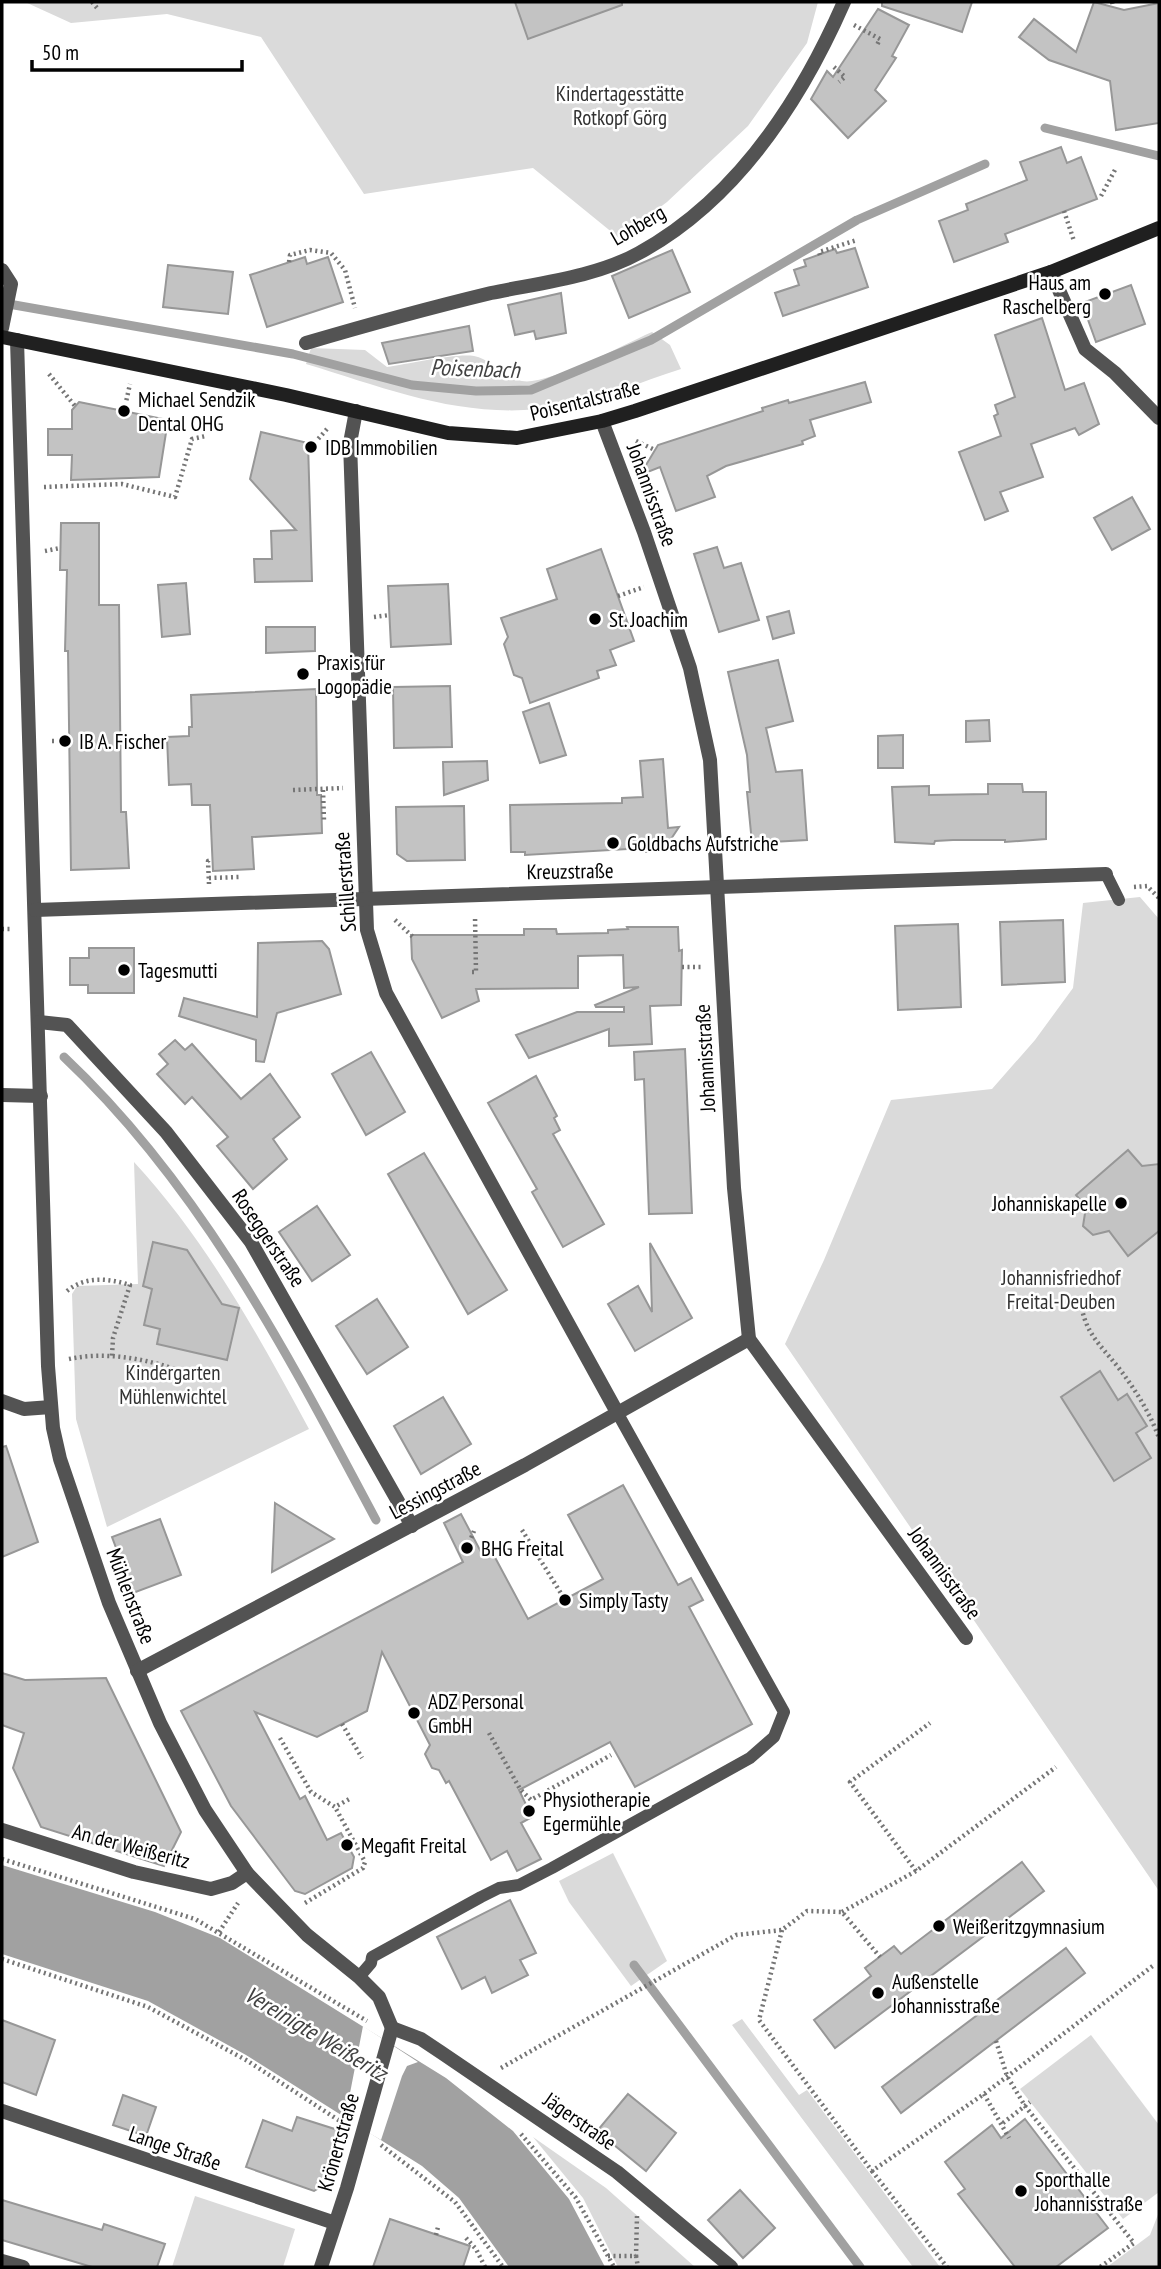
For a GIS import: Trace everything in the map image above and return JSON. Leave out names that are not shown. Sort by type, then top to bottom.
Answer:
[{"type":"main road","name":"Poisentalstraße","points":[[2,337],[449,433],[517,438],[602,421],[1051,271],[1159,229]]},
{"type":"street","name":"Lohberg","points":[[306,343],[599,269],[639,253],[718,194],[771,132],[818,57],[844,2]]},
{"type":"street","points":[[2,270],[11,284],[2,328]]},
{"type":"street","points":[[1051,271],[1085,349],[1115,373],[1159,418]]},
{"type":"street","name":"Mühlenstraße","points":[[17,340],[51,1407],[64,1472],[108,1603],[137,1671],[205,1810],[247,1873],[307,1935],[359,1977],[379,1997],[392,2028]]},
{"type":"street","name":"Schillerstraße","points":[[356,411],[350,443],[365,898],[369,939],[386,992],[618,1414]]},
{"type":"street","name":"Johannisstraße","points":[[602,421],[644,532],[690,668],[710,760],[734,1188],[749,1339],[966,1638]]},
{"type":"street","name":"Kreuzstraße","points":[[35,910],[1107,874]]},
{"type":"street","name":"Roseggerstraße","points":[[39,1022],[67,1025],[166,1132],[251,1242],[412,1526]]},
{"type":"street","points":[[2,1095],[41,1096]]},
{"type":"street","name":"Lessingstraße","points":[[137,1671],[412,1526],[749,1339]]},
{"type":"street","points":[[2,1401],[24,1409],[51,1407]]},
{"type":"street","name":"An der Weißeritz","points":[[2,1830],[134,1872],[211,1889],[232,1883],[247,1873]]},
{"type":"street","name":"Krönertstraße","points":[[321,2267],[392,2028]]},
{"type":"street","name":"Jägerstraße","points":[[392,2028],[421,2039],[605,2164],[732,2267]]},
{"type":"street","name":"Lange Straße","points":[[2,2111],[335,2223]]},
{"type":"street","points":[[2,2260],[23,2267]]},
{"type":"lane","points":[[1107,874],[1119,900]]},
{"type":"lane","points":[[359,1977],[371,1963],[372,1957],[499,1888],[519,1885],[552,1868],[750,1758],[774,1737],[784,1712],[618,1414]]},
{"type":"path","points":[[92,2],[98,9]]},
{"type":"path","points":[[854,24],[880,39],[877,45]]},
{"type":"path","points":[[831,64],[845,77],[839,82]]},
{"type":"path","points":[[1101,196],[1116,168]]},
{"type":"path","points":[[1064,211],[1075,242]]},
{"type":"path","points":[[820,255],[819,252],[856,240]]},
{"type":"path","points":[[289,262],[289,255],[310,250],[331,253],[345,271],[361,327]]},
{"type":"path","points":[[49,374],[75,406]]},
{"type":"path","points":[[124,411],[130,383]]},
{"type":"path","points":[[311,447],[327,429]]},
{"type":"path","points":[[44,487],[122,484],[175,497],[192,439],[206,436]]},
{"type":"path","points":[[636,440],[655,450]]},
{"type":"path","points":[[45,551],[60,548]]},
{"type":"path","points":[[618,596],[644,586]]},
{"type":"path","points":[[382,616],[390,615]]},
{"type":"path","points":[[52,741],[65,741]]},
{"type":"path","points":[[293,790],[336,789]]},
{"type":"path","points":[[323,790],[324,821]]},
{"type":"path","points":[[212,860],[208,861],[209,881],[239,877]]},
{"type":"path","points":[[471,972],[477,972],[475,915]]},
{"type":"path","points":[[395,919],[414,938]]},
{"type":"path","points":[[2,929],[12,929]]},
{"type":"path","points":[[682,967],[704,967]]},
{"type":"path","points":[[67,1291],[77,1283],[110,1278],[130,1284],[113,1338],[112,1356]]},
{"type":"path","points":[[1080,1297],[1082,1315],[1090,1336],[1119,1368],[1153,1422],[1159,1438]]},
{"type":"path","points":[[74,1358],[112,1356],[152,1361],[183,1372]]},
{"type":"path","points":[[1153,1422],[1159,1419]]},
{"type":"path","points":[[522,1530],[565,1600]]},
{"type":"path","points":[[467,1548],[474,1531]]},
{"type":"path","points":[[916,1871],[850,1782],[930,1723]]},
{"type":"path","points":[[342,1724],[362,1758]]},
{"type":"path","points":[[489,1732],[520,1789],[531,1800],[611,1755]]},
{"type":"path","points":[[280,1738],[311,1792],[335,1807],[365,1862],[363,1868],[302,1906]]},
{"type":"path","points":[[503,2066],[736,1935],[782,1930],[807,1911],[842,1912],[916,1871],[1056,1767]]},
{"type":"path","points":[[335,1807],[351,1798]]},
{"type":"path","points":[[2,1859],[195,1919],[368,2021]]},
{"type":"path","points":[[219,1932],[241,1898]]},
{"type":"path","points":[[842,1912],[880,1957]]},
{"type":"path","points":[[782,1930],[759,2020],[947,2267]]},
{"type":"path","points":[[2,1959],[148,2007],[246,2060],[421,2172],[455,2202],[503,2267]]},
{"type":"path","points":[[872,2171],[984,2094],[1154,1965]]},
{"type":"path","points":[[996,2041],[1007,2076],[1025,2106],[1134,2243],[1100,2267]]},
{"type":"path","points":[[984,2094],[1003,2123],[1009,2138]]},
{"type":"path","points":[[1003,2123],[1030,2102]]},
{"type":"path","points":[[517,2129],[576,2198],[614,2267]]},
{"type":"path","points":[[637,2205],[636,2256],[639,2267]]},
{"type":"path","points":[[436,2235],[438,2227]]},
{"type":"path","points":[[466,2238],[476,2249],[485,2267]]},
{"type":"path","points":[[608,2256],[636,2256]]},
{"type":"green space","name":"Kindertagesstätte Rotkopf Görg","points":[[25,2],[818,2],[807,43],[748,126],[667,202],[619,238],[533,168],[364,194],[261,37],[167,14],[71,23]]},
{"type":"green space","points":[[652,332],[670,345],[681,369],[593,399],[528,410],[463,407],[432,401],[306,364],[311,348],[365,350],[387,367],[466,355],[481,358],[515,379],[532,381],[577,367]]},
{"type":"green space","name":"Johannisfriedhof Freital-Deuben","points":[[1140,897],[1159,919],[1159,1891],[785,1344],[824,1260],[891,1100],[992,1089],[1035,1040],[1073,988],[1083,903]]},
{"type":"green space","name":"Kindergarten Mühlenwichtel","points":[[134,1162],[208,1256],[309,1429],[107,1527],[76,1419],[72,1294],[77,1286],[138,1284]]},
{"type":"green space","points":[[613,1853],[667,1961],[631,1986],[569,1902],[559,1881]]},
{"type":"green space","points":[[742,2019],[799,2095],[807,2090],[940,2267],[913,2267],[732,2025]]},
{"type":"green space","points":[[1091,2035],[1159,2125],[1159,2192],[1123,2219],[1020,2089]]},
{"type":"green space","points":[[533,2137],[606,2188],[695,2267],[618,2267],[583,2198]]},
{"type":"green space","points":[[195,2196],[295,2229],[283,2267],[172,2267]]},
{"type":"green space","points":[[1159,2212],[1159,2267],[1107,2267],[1150,2235]]},
{"type":"water","name":"Vereinigte Weißeritz","points":[[2,1865],[155,1912],[220,1938],[446,2078],[513,2131],[569,2199],[605,2267],[509,2267],[459,2198],[422,2166],[246,2055],[148,2001],[2,1954]]},
{"type":"pier","points":[[363,2026],[418,2062],[407,2066],[402,2076],[381,2140],[345,2119]]},
{"type":"building","points":[[515,2],[622,2],[622,5],[528,39]]},
{"type":"building","points":[[882,2],[972,2],[962,32],[882,6]]},
{"type":"building","points":[[1094,2],[1124,10],[1159,3],[1159,123],[1116,130],[1110,81],[1049,60],[1019,37],[1034,19],[1076,52]]},
{"type":"building","points":[[878,9],[909,25],[892,56],[896,58],[875,90],[886,101],[848,138],[811,99],[827,71],[833,77]]},
{"type":"building","points":[[1061,147],[1067,163],[1081,157],[1097,199],[1005,234],[1008,242],[954,262],[939,221],[968,210],[966,204],[1027,180],[1020,162]]},
{"type":"building","points":[[855,248],[868,287],[783,316],[775,293],[799,285],[794,270],[806,266],[804,260],[835,249],[837,253]]},
{"type":"building","points":[[672,250],[690,292],[629,318],[612,276]]},
{"type":"building","points":[[305,257],[307,264],[328,257],[343,302],[267,327],[250,275]]},
{"type":"building","points":[[168,265],[233,272],[228,314],[163,307]]},
{"type":"building","points":[[1131,285],[1145,324],[1096,342],[1082,303]]},
{"type":"building","points":[[561,293],[566,333],[536,339],[534,331],[515,335],[508,305]]},
{"type":"building","points":[[1042,318],[1065,390],[1084,383],[1099,424],[1079,435],[1075,428],[1031,444],[1043,477],[1000,492],[1008,511],[985,520],[959,452],[1001,436],[994,416],[998,414],[995,405],[1015,397],[995,335]]},
{"type":"building","points":[[469,326],[473,351],[389,364],[382,343]]},
{"type":"building","points":[[865,382],[871,402],[810,420],[815,436],[802,441],[803,444],[726,466],[707,476],[715,497],[676,511],[660,467],[640,475],[658,445],[763,411],[762,408],[788,400],[789,403]]},
{"type":"building","points":[[79,402],[168,420],[159,477],[71,480],[72,455],[48,455],[48,429],[72,429],[72,410]]},
{"type":"building","points":[[261,432],[308,443],[312,581],[255,582],[254,559],[272,559],[271,531],[296,530],[250,479]]},
{"type":"building","points":[[1132,497],[1150,529],[1112,550],[1094,518]]},
{"type":"building","points":[[61,523],[99,523],[99,605],[119,605],[121,812],[126,812],[129,868],[71,870],[68,651],[65,651],[67,570],[60,570]]},
{"type":"building","points":[[717,547],[724,568],[741,563],[759,620],[719,632],[694,554]]},
{"type":"building","points":[[601,549],[634,641],[610,650],[616,665],[597,671],[599,678],[530,703],[522,678],[514,675],[504,644],[508,637],[501,618],[557,599],[547,569]]},
{"type":"building","points":[[186,583],[190,634],[162,637],[158,585]]},
{"type":"building","points":[[448,584],[451,644],[391,647],[388,586]]},
{"type":"building","points":[[789,611],[794,633],[773,639],[767,617]]},
{"type":"building","points":[[266,627],[315,627],[315,651],[266,653]]},
{"type":"building","points":[[778,660],[793,721],[766,728],[776,772],[802,770],[807,840],[752,843],[747,755],[728,672]]},
{"type":"building","points":[[450,686],[452,747],[394,748],[393,687]]},
{"type":"building","points":[[316,689],[317,795],[321,795],[322,833],[252,837],[254,869],[213,871],[210,805],[192,805],[191,784],[169,785],[167,737],[189,736],[189,727],[192,727],[191,695]]},
{"type":"building","points":[[549,703],[566,755],[540,763],[523,712]]},
{"type":"building","points":[[989,720],[990,741],[966,742],[966,721]]},
{"type":"building","points":[[903,735],[903,768],[878,768],[878,736]]},
{"type":"building","points":[[663,759],[668,828],[679,827],[663,851],[646,852],[645,848],[525,855],[525,852],[511,852],[510,805],[622,803],[622,798],[643,797],[640,761]]},
{"type":"building","points":[[487,761],[488,780],[444,795],[443,762]]},
{"type":"building","points":[[988,784],[1022,784],[1023,792],[1046,792],[1046,839],[1005,842],[953,840],[935,841],[934,844],[895,842],[892,787],[929,786],[929,795],[988,794]]},
{"type":"building","points":[[464,806],[465,860],[407,861],[397,854],[396,807]]},
{"type":"building","points":[[1063,920],[1065,982],[1002,985],[1000,922]]},
{"type":"building","points":[[958,924],[961,1007],[898,1010],[895,926]]},
{"type":"building","points":[[627,927],[678,927],[679,951],[682,950],[681,1005],[650,1006],[652,1044],[609,1046],[609,1029],[529,1058],[516,1035],[577,1012],[624,1012],[624,1007],[595,1005],[639,987],[624,988],[623,955],[578,956],[578,988],[476,989],[479,1001],[442,1018],[412,959],[411,935],[524,935],[524,929],[556,929],[557,934],[608,933],[608,930],[628,929]]},
{"type":"building","points":[[322,941],[329,949],[341,994],[277,1013],[264,1062],[256,1061],[256,1040],[179,1016],[184,998],[257,1017],[258,943]]},
{"type":"building","points":[[89,948],[134,948],[134,993],[88,993],[88,985],[70,985],[70,958],[89,958]]},
{"type":"building","points":[[175,1040],[185,1050],[192,1044],[241,1099],[270,1074],[300,1117],[273,1139],[287,1159],[253,1189],[217,1146],[228,1137],[192,1097],[185,1104],[157,1074],[168,1064],[159,1054]]},
{"type":"building","points":[[685,1049],[692,1213],[649,1214],[644,1079],[635,1080],[634,1052]]},
{"type":"building","points":[[371,1052],[405,1112],[366,1135],[332,1074]]},
{"type":"building","points":[[536,1076],[557,1116],[554,1118],[560,1130],[553,1134],[604,1224],[563,1247],[532,1192],[537,1189],[488,1103]]},
{"type":"building","name":"Johanniskapelle","points":[[1128,1150],[1142,1166],[1159,1164],[1159,1231],[1128,1256],[1109,1231],[1093,1235],[1083,1226],[1086,1207],[1076,1195]]},
{"type":"building","points":[[424,1153],[507,1290],[468,1314],[388,1174]]},
{"type":"building","points":[[317,1206],[350,1255],[312,1281],[279,1232]]},
{"type":"building","points":[[153,1242],[187,1250],[222,1304],[239,1308],[227,1360],[157,1344],[160,1329],[144,1325],[152,1289],[143,1286]]},
{"type":"building","points":[[650,1243],[692,1318],[635,1351],[608,1304],[638,1286],[652,1312]]},
{"type":"building","points":[[377,1299],[408,1347],[367,1374],[336,1326]]},
{"type":"building","points":[[1100,1371],[1118,1400],[1127,1394],[1147,1426],[1136,1433],[1151,1458],[1114,1481],[1061,1397]]},
{"type":"building","points":[[443,1397],[471,1444],[421,1474],[394,1426]]},
{"type":"building","points":[[6,1446],[38,1542],[2,1557],[2,1447]]},
{"type":"building","points":[[623,1485],[678,1585],[691,1578],[703,1600],[689,1607],[752,1724],[635,1787],[610,1742],[519,1790],[532,1817],[521,1823],[541,1859],[517,1871],[507,1851],[491,1860],[449,1781],[446,1783],[439,1770],[432,1768],[425,1754],[430,1745],[382,1652],[367,1711],[317,1737],[255,1712],[300,1799],[305,1796],[327,1840],[341,1833],[354,1857],[352,1868],[305,1894],[295,1891],[231,1806],[181,1711],[463,1562],[444,1523],[461,1514],[481,1552],[490,1548],[528,1619],[603,1579],[568,1515]]},
{"type":"building","points":[[275,1503],[334,1539],[272,1572]]},
{"type":"building","points":[[160,1519],[181,1575],[133,1593],[112,1537]]},
{"type":"building","points":[[2,1673],[25,1680],[106,1678],[181,1832],[164,1866],[41,1827],[13,1768],[24,1733],[2,1725]]},
{"type":"building","points":[[1022,1862],[1044,1891],[835,2048],[814,2020],[871,1976],[865,1968],[894,1946],[901,1954]]},
{"type":"building","points":[[510,1900],[536,1953],[520,1960],[528,1975],[492,1993],[485,1977],[462,1989],[437,1937]]},
{"type":"building","points":[[1066,1948],[1085,1973],[901,2113],[882,2087]]},
{"type":"building","points":[[2,2020],[55,2040],[36,2095],[2,2082]]},
{"type":"building","points":[[628,2094],[676,2133],[646,2171],[597,2131]]},
{"type":"building","points":[[123,2095],[156,2107],[146,2136],[113,2125]]},
{"type":"building","points":[[297,2117],[341,2131],[322,2186],[314,2191],[246,2167],[263,2120],[292,2131]]},
{"type":"building","name":"Sporthalle Johannisstraße","points":[[1025,2119],[1108,2228],[1056,2267],[1015,2267],[958,2194],[965,2189],[945,2162],[992,2125],[1001,2138]]},
{"type":"building","points":[[740,2190],[775,2228],[743,2258],[708,2220]]},
{"type":"building","points":[[2,2200],[102,2230],[104,2224],[165,2244],[157,2267],[92,2267],[2,2240]]},
{"type":"building","points":[[390,2219],[470,2246],[463,2267],[373,2267]]},
{"type":"waterway","name":"Poisenbach","points":[[1045,128],[1159,156]]},
{"type":"waterway","name":"Poisenbach","points":[[3,303],[293,354],[412,385],[476,391],[531,390],[651,340],[857,220],[985,164]]},
{"type":"waterway","points":[[64,1057],[113,1107],[159,1161],[200,1217],[275,1335],[376,1520]]},
{"type":"waterway","points":[[634,1965],[860,2267]]},
{"type":"place","name":"Haus am Raschelberg","points":[[1105,294]]},
{"type":"place","name":"Michael Sendzik Dental OHG","points":[[124,411]]},
{"type":"place","name":"IDB Immobilien","points":[[311,447]]},
{"type":"place","name":"St. Joachim","points":[[595,619]]},
{"type":"place","name":"Praxis für Logopädie","points":[[303,674]]},
{"type":"place","name":"IB A. Fischer","points":[[65,741]]},
{"type":"place","name":"Goldbachs Aufstriche","points":[[613,843]]},
{"type":"place","name":"Tagesmutti","points":[[124,970]]},
{"type":"place","name":"Johanniskapelle","points":[[1121,1203]]},
{"type":"place","name":"BHG Freital","points":[[467,1548]]},
{"type":"place","name":"Simply Tasty","points":[[565,1600]]},
{"type":"place","name":"ADZ Personal GmbH","points":[[414,1713]]},
{"type":"place","name":"Physiotherapie Egermühle","points":[[529,1811]]},
{"type":"place","name":"Megafit Freital","points":[[347,1845]]},
{"type":"place","name":"Weißeritzgymnasium","points":[[939,1926]]},
{"type":"place","name":"Außenstelle Johannisstraße","points":[[878,1993]]},
{"type":"place","name":"Sporthalle Johannisstraße","points":[[1021,2191]]}]
